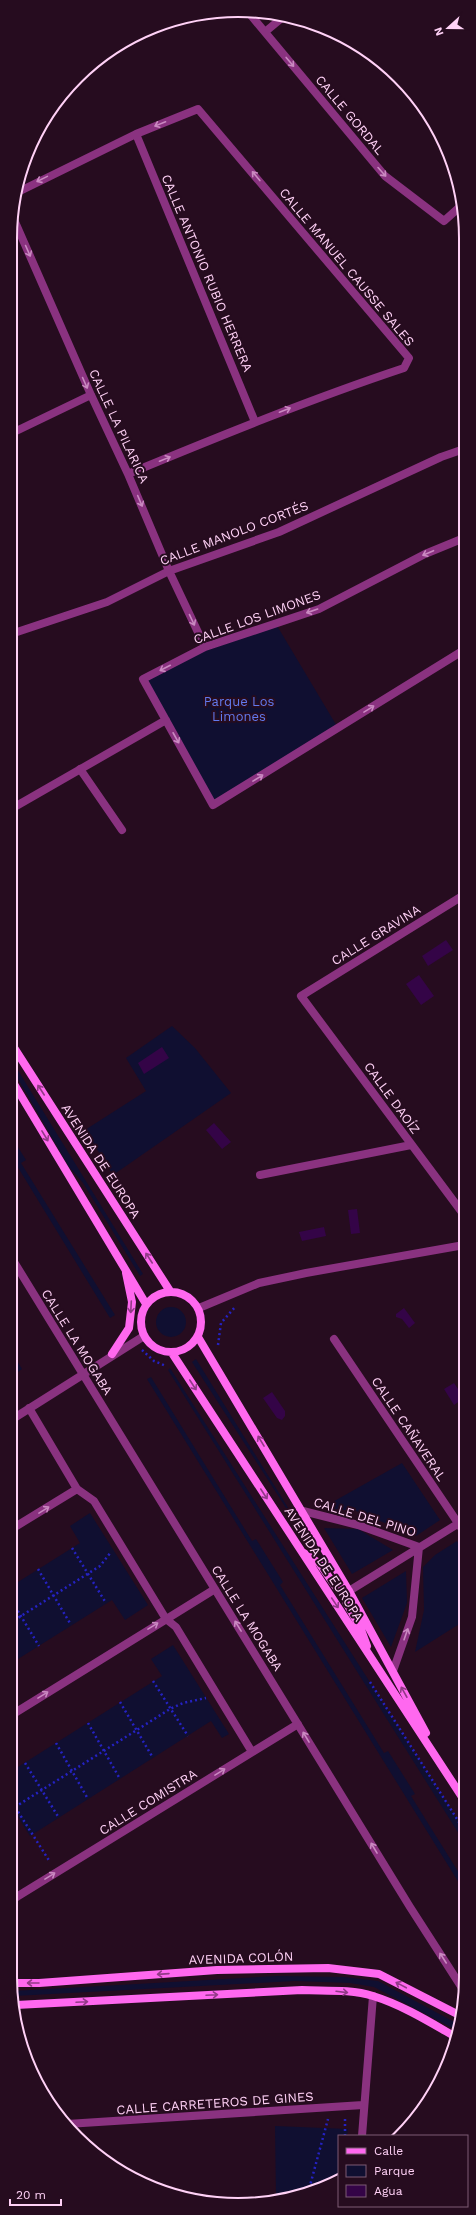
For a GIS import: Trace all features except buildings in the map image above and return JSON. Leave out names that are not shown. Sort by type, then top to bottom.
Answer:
[{"type":"main road","name":"AVENIDA DE EUROPA","points":[[17,1051],[170,1291]]},
{"type":"main road","points":[[17,1089],[146,1304]]},
{"type":"main road","points":[[112,1354],[129,1328],[132,1302],[125,1269]]},
{"type":"main road","points":[[170,1291],[187,1296],[199,1308],[202,1318],[198,1337],[187,1348],[172,1353],[155,1348],[144,1336],[141,1320],[146,1304],[161,1293],[170,1291]]},
{"type":"main road","name":"AVENIDA DE EUROPA","points":[[198,1337],[303,1511],[349,1591],[456,1788]]},
{"type":"main road","name":"AVENIDA DE EUROPA","points":[[172,1353],[459,1792]]},
{"type":"main road","points":[[301,1551],[319,1563],[336,1587],[349,1591],[346,1602],[360,1627],[371,1657]]},
{"type":"main road","name":"AVENIDA COLÓN","points":[[17,1983],[39,1983],[217,1970],[328,1968],[379,1974],[456,2013]]},
{"type":"main road","points":[[19,2005],[302,1990],[338,1991],[373,1996],[421,2017],[451,2034]]},
{"type":"street","name":"CALLE GORDAL","points":[[252,17],[385,176],[444,221],[457,209]]},
{"type":"street","points":[[265,32],[279,21]]},
{"type":"street","name":"CALLE MANUEL CAUSSE SALES","points":[[22,190],[136,134],[198,108],[409,358],[404,368],[345,388],[255,422],[128,474]]},
{"type":"street","name":"CALLE ANTONIO RUBIO HERRERA","points":[[136,134],[255,422]]},
{"type":"street","name":"CALLE LA PILARICA","points":[[17,226],[91,396],[128,474],[169,570],[205,648]]},
{"type":"street","points":[[17,431],[91,396]]},
{"type":"street","name":"CALLE MANOLO CORTÉS","points":[[17,632],[107,602],[169,570],[279,532],[459,450]]},
{"type":"street","name":"CALLE LOS LIMONES","points":[[459,540],[425,554],[319,609],[205,648],[143,679],[213,805],[459,653]]},
{"type":"street","points":[[17,806],[166,720]]},
{"type":"street","points":[[80,769],[122,830]]},
{"type":"street","name":"CALLE GRAVINA","points":[[302,996],[459,898]]},
{"type":"street","name":"CALLE DAOÍZ","points":[[302,996],[459,1208]]},
{"type":"street","points":[[260,1175],[411,1145]]},
{"type":"street","points":[[199,1308],[259,1283],[306,1273],[459,1246]]},
{"type":"street","name":"CALLE LA MOGABA","points":[[17,1267],[459,1983]]},
{"type":"street","points":[[17,1416],[112,1354],[144,1336]]},
{"type":"street","name":"CALLE CAÑAVERAL","points":[[334,1339],[459,1519]]},
{"type":"street","points":[[29,1408],[78,1489],[94,1501],[166,1618],[176,1627],[218,1699],[252,1752]]},
{"type":"street","points":[[17,1526],[78,1489]]},
{"type":"street","name":"CALLE DEL PINO","points":[[303,1511],[358,1525],[419,1547]]},
{"type":"street","name":"CALLE DEL PINO","points":[[349,1591],[459,1523]]},
{"type":"street","name":"CALLE DEL PINO","points":[[393,1671],[412,1617],[419,1547]]},
{"type":"street","points":[[17,1712],[215,1589]]},
{"type":"street","name":"CALLE COMISTRA","points":[[17,1897],[298,1724]]},
{"type":"street","points":[[362,2135],[363,2105],[373,1996]]},
{"type":"street","name":"CALLE CARRETEROS DE GINES","points":[[73,2124],[363,2105]]},
{"type":"path","points":[[216,1366],[221,1323],[238,1304]]},
{"type":"path","points":[[17,1619],[100,1566],[119,1543]]},
{"type":"path","points":[[72,1548],[106,1603]]},
{"type":"path","points":[[38,1569],[71,1625]]},
{"type":"path","points":[[17,1609],[39,1646]]},
{"type":"path","points":[[153,1681],[188,1736]]},
{"type":"path","points":[[17,1806],[170,1709],[183,1703],[206,1698],[218,1699]]},
{"type":"path","points":[[120,1702],[153,1758]]},
{"type":"path","points":[[88,1723],[120,1779]]},
{"type":"path","points":[[56,1743],[88,1799]]},
{"type":"path","points":[[25,1763],[59,1818]]},
{"type":"path","points":[[17,1809],[56,1873]]},
{"type":"path","points":[[310,2186],[328,2118],[334,2119]]},
{"type":"path","points":[[340,2119],[346,2119],[345,2135]]},
{"type":"green space","name":"Parque Los Limones","points":[[276,624],[338,728],[213,805],[143,679],[205,647]]},
{"type":"green space","points":[[172,1026],[195,1048],[231,1093],[113,1175],[85,1130],[146,1091],[126,1058]]},
{"type":"green space","points":[[17,1069],[143,1274],[140,1276],[83,1183],[69,1167],[17,1077]]},
{"type":"green space","points":[[17,1146],[26,1160],[21,1163],[115,1315],[110,1318],[17,1166]]},
{"type":"green space","points":[[171,1307],[182,1311],[186,1322],[182,1333],[171,1337],[160,1333],[156,1322],[160,1311]]},
{"type":"green space","points":[[196,1359],[300,1527],[312,1542],[306,1539],[192,1362]]},
{"type":"green space","points":[[17,1361],[22,1369],[17,1373]]},
{"type":"green space","points":[[170,1368],[459,1822],[459,1834],[168,1370]]},
{"type":"green space","points":[[151,1377],[252,1541],[256,1539],[283,1582],[280,1585],[384,1753],[388,1751],[415,1794],[411,1796],[459,1873],[459,1883],[147,1379]]},
{"type":"green space","points":[[402,1463],[440,1520],[416,1536],[356,1511],[322,1508]]},
{"type":"green space","points":[[90,1513],[148,1605],[125,1620],[112,1600],[17,1660],[17,1583],[80,1543],[70,1526]]},
{"type":"green space","points":[[324,1528],[358,1529],[393,1550],[352,1574]]},
{"type":"green space","points":[[457,1541],[459,1544],[459,1624],[415,1652],[424,1610],[423,1567],[435,1555]]},
{"type":"green space","points":[[406,1571],[407,1603],[391,1647],[362,1598]]},
{"type":"green space","points":[[173,1645],[229,1734],[222,1738],[211,1721],[30,1836],[17,1815],[17,1768],[162,1676],[151,1659]]},
{"type":"green space","points":[[277,1976],[344,1977],[378,1981],[454,2022],[453,2028],[374,1987],[350,1983],[295,1981],[18,1996],[17,1991]]},
{"type":"green space","points":[[275,2126],[348,2129],[347,2135],[338,2135],[338,2174],[309,2186],[276,2195]]},
{"type":"water","points":[[446,940],[453,950],[428,966],[422,956]]},
{"type":"water","points":[[419,975],[434,996],[421,1005],[406,984]]},
{"type":"water","points":[[162,1047],[169,1058],[144,1074],[138,1063]]},
{"type":"water","points":[[214,1123],[231,1142],[222,1149],[206,1130]]},
{"type":"water","points":[[357,1209],[360,1233],[351,1234],[348,1210]]},
{"type":"water","points":[[324,1227],[326,1236],[302,1241],[299,1232]]},
{"type":"water","points":[[404,1308],[415,1323],[409,1328],[402,1319],[396,1317],[396,1314]]},
{"type":"water","points":[[454,1383],[459,1390],[459,1402],[454,1405],[444,1389]]},
{"type":"water","points":[[272,1392],[285,1411],[285,1416],[282,1420],[277,1418],[263,1398]]}]
